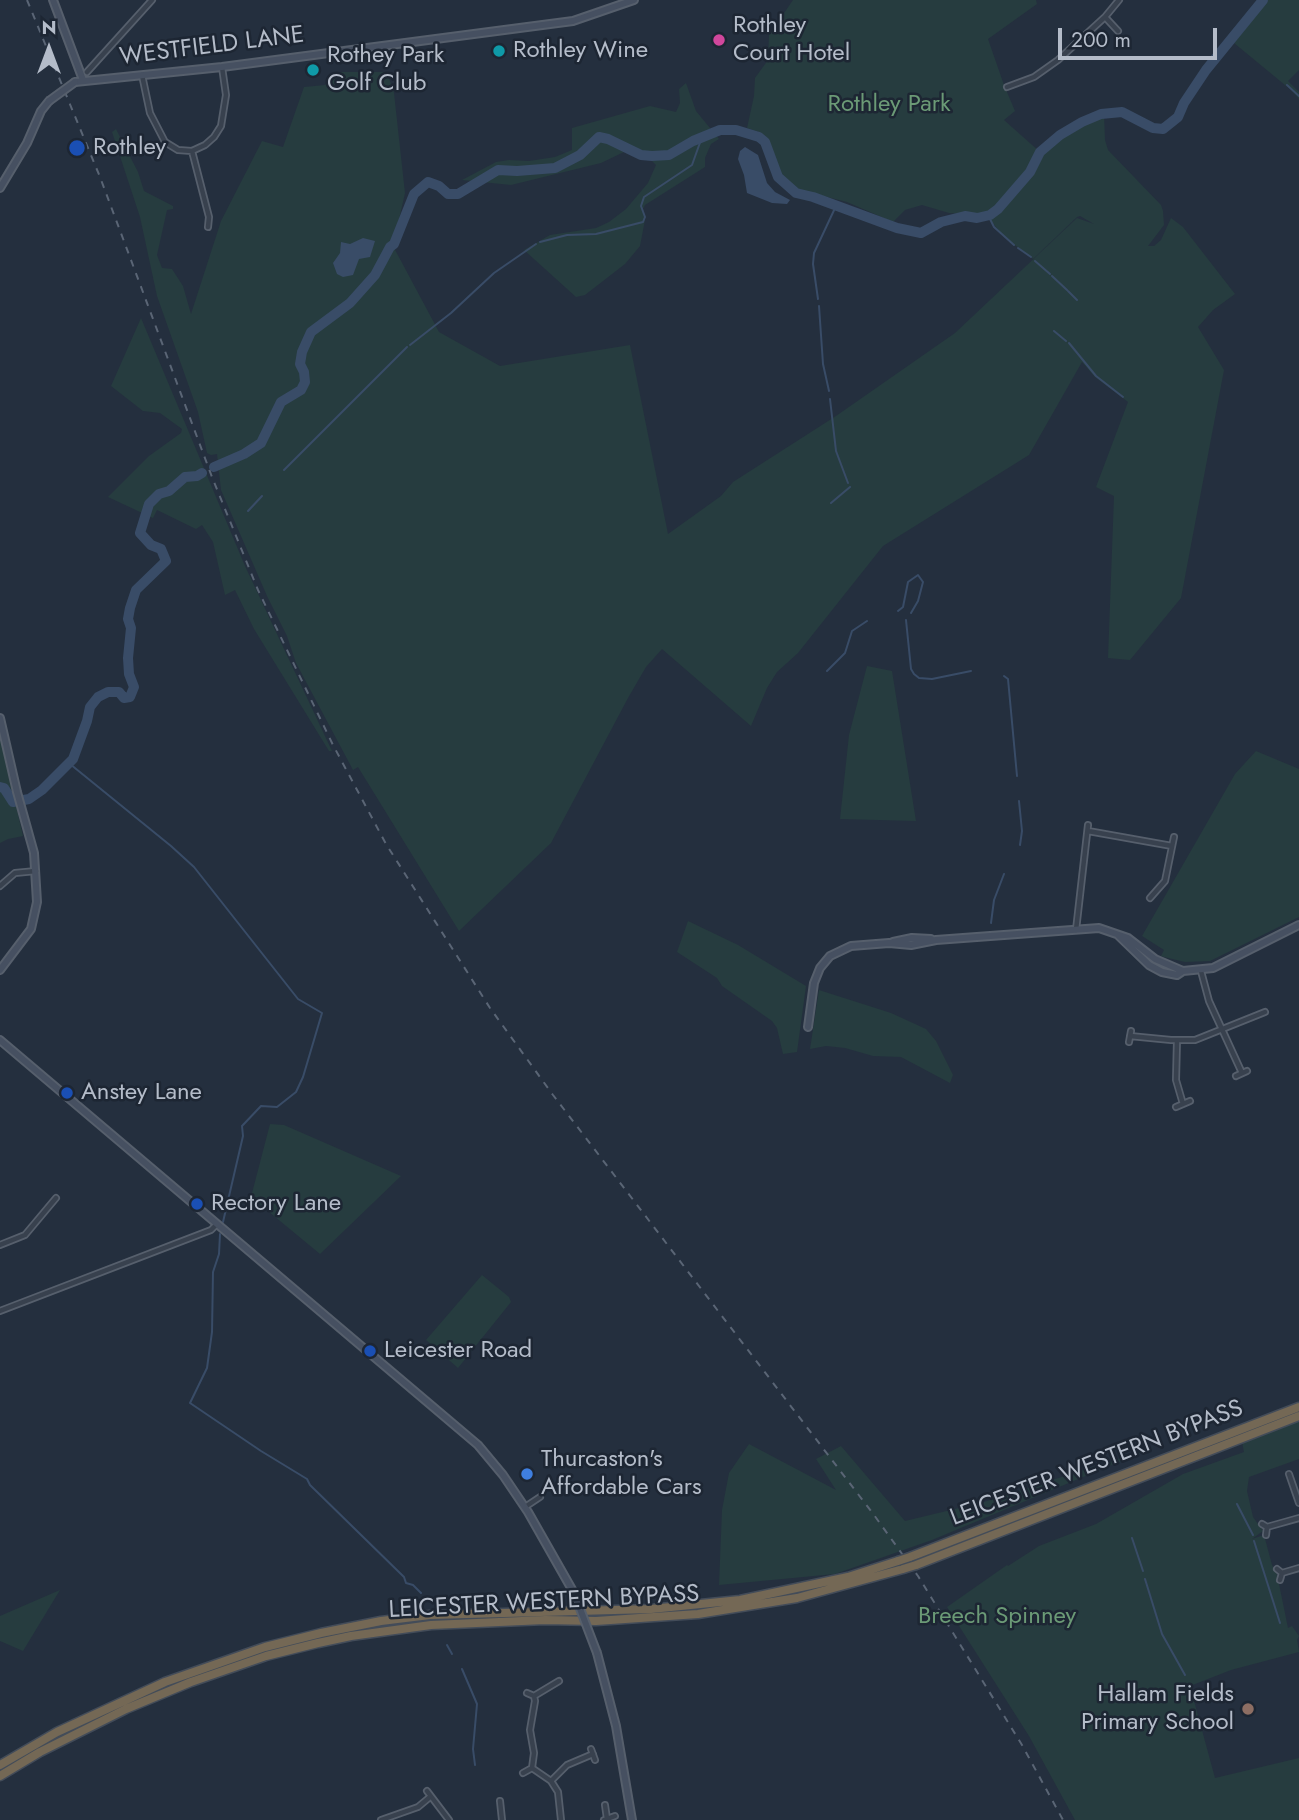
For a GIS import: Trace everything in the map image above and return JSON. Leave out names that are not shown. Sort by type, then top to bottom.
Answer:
[{"type":"highway","name":"LEICESTER WESTERN BYPASS","points":[[0,1776],[76,1733],[136,1704],[266,1656],[318,1643],[431,1625],[521,1620],[620,1620],[698,1614],[797,1598],[901,1565],[910,1557],[1299,1407]]},
{"type":"highway","name":"LEICESTER WESTERN BYPASS","points":[[0,1765],[57,1732],[165,1682],[254,1650],[381,1621],[430,1615],[639,1610],[727,1602],[794,1590],[901,1565],[915,1565],[1299,1416]]},
{"type":"street","points":[[0,188],[27,143],[41,111],[50,101],[79,81],[53,0]]},
{"type":"street","points":[[87,72],[152,0]]},
{"type":"street","name":"WESTFIELD LANE","points":[[79,81],[222,67],[573,21],[634,0]]},
{"type":"street","points":[[1007,87],[1034,77],[1066,53],[1105,17],[1119,0]]},
{"type":"street","points":[[1105,17],[1118,31]]},
{"type":"street","points":[[142,74],[150,113],[164,142],[178,149],[192,150],[205,145],[221,126],[226,96],[222,67]]},
{"type":"street","points":[[192,150],[209,217],[208,227]]},
{"type":"street","points":[[0,718],[16,792],[34,853],[37,902],[32,929],[0,970]]},
{"type":"street","points":[[1076,930],[1088,828],[1172,846]]},
{"type":"street","points":[[1152,898],[1165,881],[1174,838]]},
{"type":"street","points":[[0,886],[15,873],[36,871]]},
{"type":"street","points":[[808,1027],[815,978],[827,959],[851,946],[889,943],[911,945],[936,940],[1099,928],[1118,935],[1156,970],[1177,975],[1183,971],[1201,971],[1225,962],[1299,925]]},
{"type":"street","points":[[1201,971],[1206,994],[1242,1073]]},
{"type":"street","points":[[1129,1042],[1131,1033],[1177,1041],[1195,1040],[1264,1012]]},
{"type":"street","points":[[0,1040],[478,1445],[503,1475],[574,1592],[597,1653],[612,1705],[632,1820]]},
{"type":"street","points":[[1177,1041],[1176,1080],[1184,1104]]},
{"type":"street","points":[[1177,1107],[1190,1101]]},
{"type":"street","points":[[0,1245],[25,1235],[57,1197]]},
{"type":"street","points":[[0,1311],[211,1230],[217,1224]]},
{"type":"street","points":[[1289,1474],[1299,1503]]},
{"type":"street","points":[[1291,1480],[1299,1477]]},
{"type":"street","points":[[526,1509],[540,1497]]},
{"type":"street","points":[[1266,1535],[1265,1525],[1299,1518]]},
{"type":"street","points":[[1282,1573],[1299,1568]]},
{"type":"street","points":[[1277,1569],[1282,1573]]},
{"type":"street","points":[[1280,1580],[1282,1573]]},
{"type":"street","points":[[534,1696],[559,1681]]},
{"type":"street","points":[[527,1693],[534,1696]]},
{"type":"street","points":[[532,1768],[534,1753],[530,1730],[534,1696]]},
{"type":"street","points":[[551,1781],[567,1765],[593,1754]]},
{"type":"street","points":[[523,1773],[532,1768]]},
{"type":"street","points":[[532,1768],[551,1781],[558,1792],[561,1820]]},
{"type":"street","points":[[381,1820],[398,1818],[418,1807],[429,1794],[449,1820]]},
{"type":"street","points":[[499,1801],[502,1820]]},
{"type":"street","points":[[606,1805],[606,1819],[615,1816]]},
{"type":"green space","name":"Rothley Park","points":[[793,0],[1036,0],[1037,4],[988,39],[1015,111],[1004,120],[1040,152],[1060,135],[1082,122],[1104,114],[1108,150],[1161,205],[1163,211],[1164,225],[1148,246],[1154,246],[1161,240],[1171,218],[1183,227],[1235,294],[1213,310],[1198,327],[1224,370],[1181,598],[1130,660],[1108,658],[1114,496],[1096,487],[1128,402],[1095,377],[1082,362],[1029,455],[883,546],[798,653],[777,672],[751,726],[662,649],[646,667],[628,698],[551,843],[459,931],[358,767],[353,770],[296,663],[287,636],[221,490],[217,454],[207,453],[198,412],[157,296],[140,217],[112,132],[116,129],[138,172],[144,191],[173,206],[173,209],[167,210],[157,255],[162,268],[172,269],[183,286],[191,314],[221,221],[262,141],[283,147],[304,87],[325,85],[337,72],[387,72],[394,93],[405,193],[393,246],[439,332],[500,366],[630,345],[668,534],[721,496],[733,482],[836,416],[955,333],[1077,218],[1094,224],[1077,217],[1033,259],[1003,236],[985,213],[949,213],[922,205],[905,210],[893,222],[847,202],[795,189],[781,175],[768,141],[759,132],[747,128],[755,78],[768,60],[769,35]]},
{"type":"green space","points":[[1268,0],[1299,0],[1299,70],[1288,81],[1299,92],[1299,99],[1234,43]]},
{"type":"green space","points":[[686,83],[696,111],[719,139],[711,144],[705,158],[705,167],[645,205],[640,246],[625,264],[585,295],[576,297],[524,250],[550,235],[596,228],[609,222],[626,209],[648,183],[656,165],[647,156],[624,152],[601,163],[511,185],[462,180],[496,162],[555,157],[572,150],[572,128],[650,106],[676,112],[680,103],[679,89]]},
{"type":"green space","points":[[141,318],[245,566],[332,751],[329,751],[254,629],[235,590],[225,595],[213,542],[202,525],[196,529],[157,510],[153,518],[108,497],[149,456],[181,433],[182,429],[160,413],[143,411],[111,386]]},
{"type":"green space","points":[[867,666],[892,671],[916,821],[840,819],[849,735]]},
{"type":"green space","points":[[0,736],[23,836],[0,843]]},
{"type":"green space","points":[[1256,751],[1299,769],[1299,917],[1210,961],[1185,962],[1161,956],[1164,950],[1142,936],[1235,774]]},
{"type":"green space","points":[[688,921],[738,945],[806,986],[797,1052],[783,1054],[777,1028],[772,1021],[722,986],[717,978],[677,952]]},
{"type":"green space","points":[[819,990],[891,1013],[926,1029],[936,1041],[953,1075],[950,1083],[901,1057],[873,1056],[826,1046],[810,1049]]},
{"type":"green space","points":[[270,1124],[284,1125],[401,1176],[320,1254],[251,1197]]},
{"type":"green space","points":[[482,1275],[509,1297],[511,1302],[458,1368],[426,1340]]},
{"type":"green space","name":"Breech Spinney","points":[[1299,1421],[1299,1459],[1249,1477],[1247,1491],[1253,1517],[1263,1531],[1252,1539],[1264,1535],[1277,1574],[1288,1628],[1292,1626],[1299,1636],[1299,1652],[1231,1670],[1190,1686],[1215,1778],[1299,1758],[1299,1820],[1075,1820],[1029,1736],[947,1607],[1039,1546],[1096,1524],[1183,1474],[1244,1452],[1242,1442]]},
{"type":"green space","points":[[749,1444],[836,1490],[816,1459],[841,1446],[905,1521],[984,1502],[1155,1447],[932,1540],[835,1574],[719,1585],[722,1510],[729,1473]]},
{"type":"green space","points":[[60,1590],[23,1651],[0,1641],[0,1616]]},
{"type":"water","points":[[745,147],[758,155],[767,183],[775,192],[790,200],[787,204],[772,203],[747,193],[738,159],[740,151]]},
{"type":"water","points":[[363,238],[375,241],[370,257],[359,259],[353,275],[343,277],[337,274],[333,263],[340,253],[341,242],[350,244]]},
{"type":"waterway","points":[[214,467],[261,443],[281,402],[301,390],[305,382],[300,364],[302,352],[311,332],[350,303],[375,275],[394,244],[414,194],[428,182],[439,186],[448,194],[458,194],[498,170],[555,168],[580,155],[599,137],[641,155],[652,156],[669,155],[720,130],[736,130],[759,137],[765,142],[778,177],[796,193],[897,228],[921,233],[941,222],[965,216],[977,218],[990,215],[1030,172],[1040,152],[1060,135],[1082,122],[1101,114],[1122,112],[1153,128],[1163,129],[1178,117],[1206,70],[1263,0]]},
{"type":"waterway","points":[[1287,85],[1299,96]]},
{"type":"waterway","points":[[540,242],[567,235],[596,234],[643,222],[645,217],[641,206],[644,197],[692,165],[702,137]]},
{"type":"waterway","points":[[818,299],[814,253],[836,206]]},
{"type":"waterway","points":[[988,215],[994,227],[1014,245]]},
{"type":"waterway","points":[[410,345],[451,313],[494,273],[536,244]]},
{"type":"waterway","points":[[1018,248],[1031,257]]},
{"type":"waterway","points":[[1035,261],[1050,274]]},
{"type":"waterway","points":[[1052,276],[1067,290]]},
{"type":"waterway","points":[[1068,291],[1077,300]]},
{"type":"waterway","points":[[819,306],[823,364],[829,391]]},
{"type":"waterway","points":[[1054,331],[1066,341]]},
{"type":"waterway","points":[[1069,343],[1096,376],[1123,397]]},
{"type":"waterway","points":[[284,470],[407,347]]},
{"type":"waterway","points":[[830,399],[836,451],[848,483]]},
{"type":"waterway","points":[[0,787],[4,788],[13,802],[29,799],[73,759],[90,707],[98,697],[108,692],[119,692],[124,698],[130,697],[134,687],[129,674],[128,658],[130,608],[136,590],[166,561],[161,549],[151,545],[140,533],[149,504],[185,477],[202,473]]},
{"type":"waterway","points":[[831,503],[850,487]]},
{"type":"waterway","points":[[248,511],[262,496]]},
{"type":"waterway","points":[[898,611],[903,607],[908,582],[918,575],[923,582],[918,601],[911,613]]},
{"type":"waterway","points":[[906,620],[911,669],[919,678],[932,679],[971,671]]},
{"type":"waterway","points":[[827,671],[845,653],[852,631],[867,621]]},
{"type":"waterway","points":[[1004,676],[1008,679],[1017,776]]},
{"type":"waterway","points":[[70,764],[194,867],[298,999],[322,1013],[296,1092],[277,1107],[261,1106],[242,1126],[243,1136],[223,1222]]},
{"type":"waterway","points":[[1019,801],[1022,831],[1020,845]]},
{"type":"waterway","points":[[991,923],[994,900],[1004,874]]},
{"type":"waterway","points":[[220,1234],[219,1254],[213,1272],[212,1332],[207,1368],[190,1403],[307,1479],[404,1577],[406,1583],[413,1585],[421,1593]]},
{"type":"waterway","points":[[1237,1504],[1253,1535]]},
{"type":"waterway","points":[[1132,1538],[1143,1571]]},
{"type":"waterway","points":[[1254,1541],[1280,1623]]},
{"type":"waterway","points":[[1145,1579],[1162,1634],[1185,1675]]},
{"type":"waterway","points":[[447,1645],[452,1654]]},
{"type":"waterway","points":[[462,1669],[477,1704],[473,1749],[475,1765]]},
{"type":"railway","points":[[27,0],[100,177],[212,477],[258,590],[333,745],[386,844],[490,1008],[553,1095],[918,1576],[1022,1745],[1063,1820]]},
{"type":"place","name":"Rothley Court Hotel","points":[[719,40]]},
{"type":"place","name":"Rothley Wine","points":[[499,51]]},
{"type":"place","name":"Rothey Park Golf Club","points":[[313,70]]},
{"type":"place","name":"Rothley","points":[[77,148]]},
{"type":"place","name":"Anstey Lane","points":[[67,1093]]},
{"type":"place","name":"Rectory Lane","points":[[197,1204]]},
{"type":"place","name":"Leicester Road","points":[[370,1351]]},
{"type":"place","name":"Thurcaston's Affordable Cars","points":[[527,1474]]},
{"type":"place","name":"Hallam Fields Primary School","points":[[1248,1709]]}]
